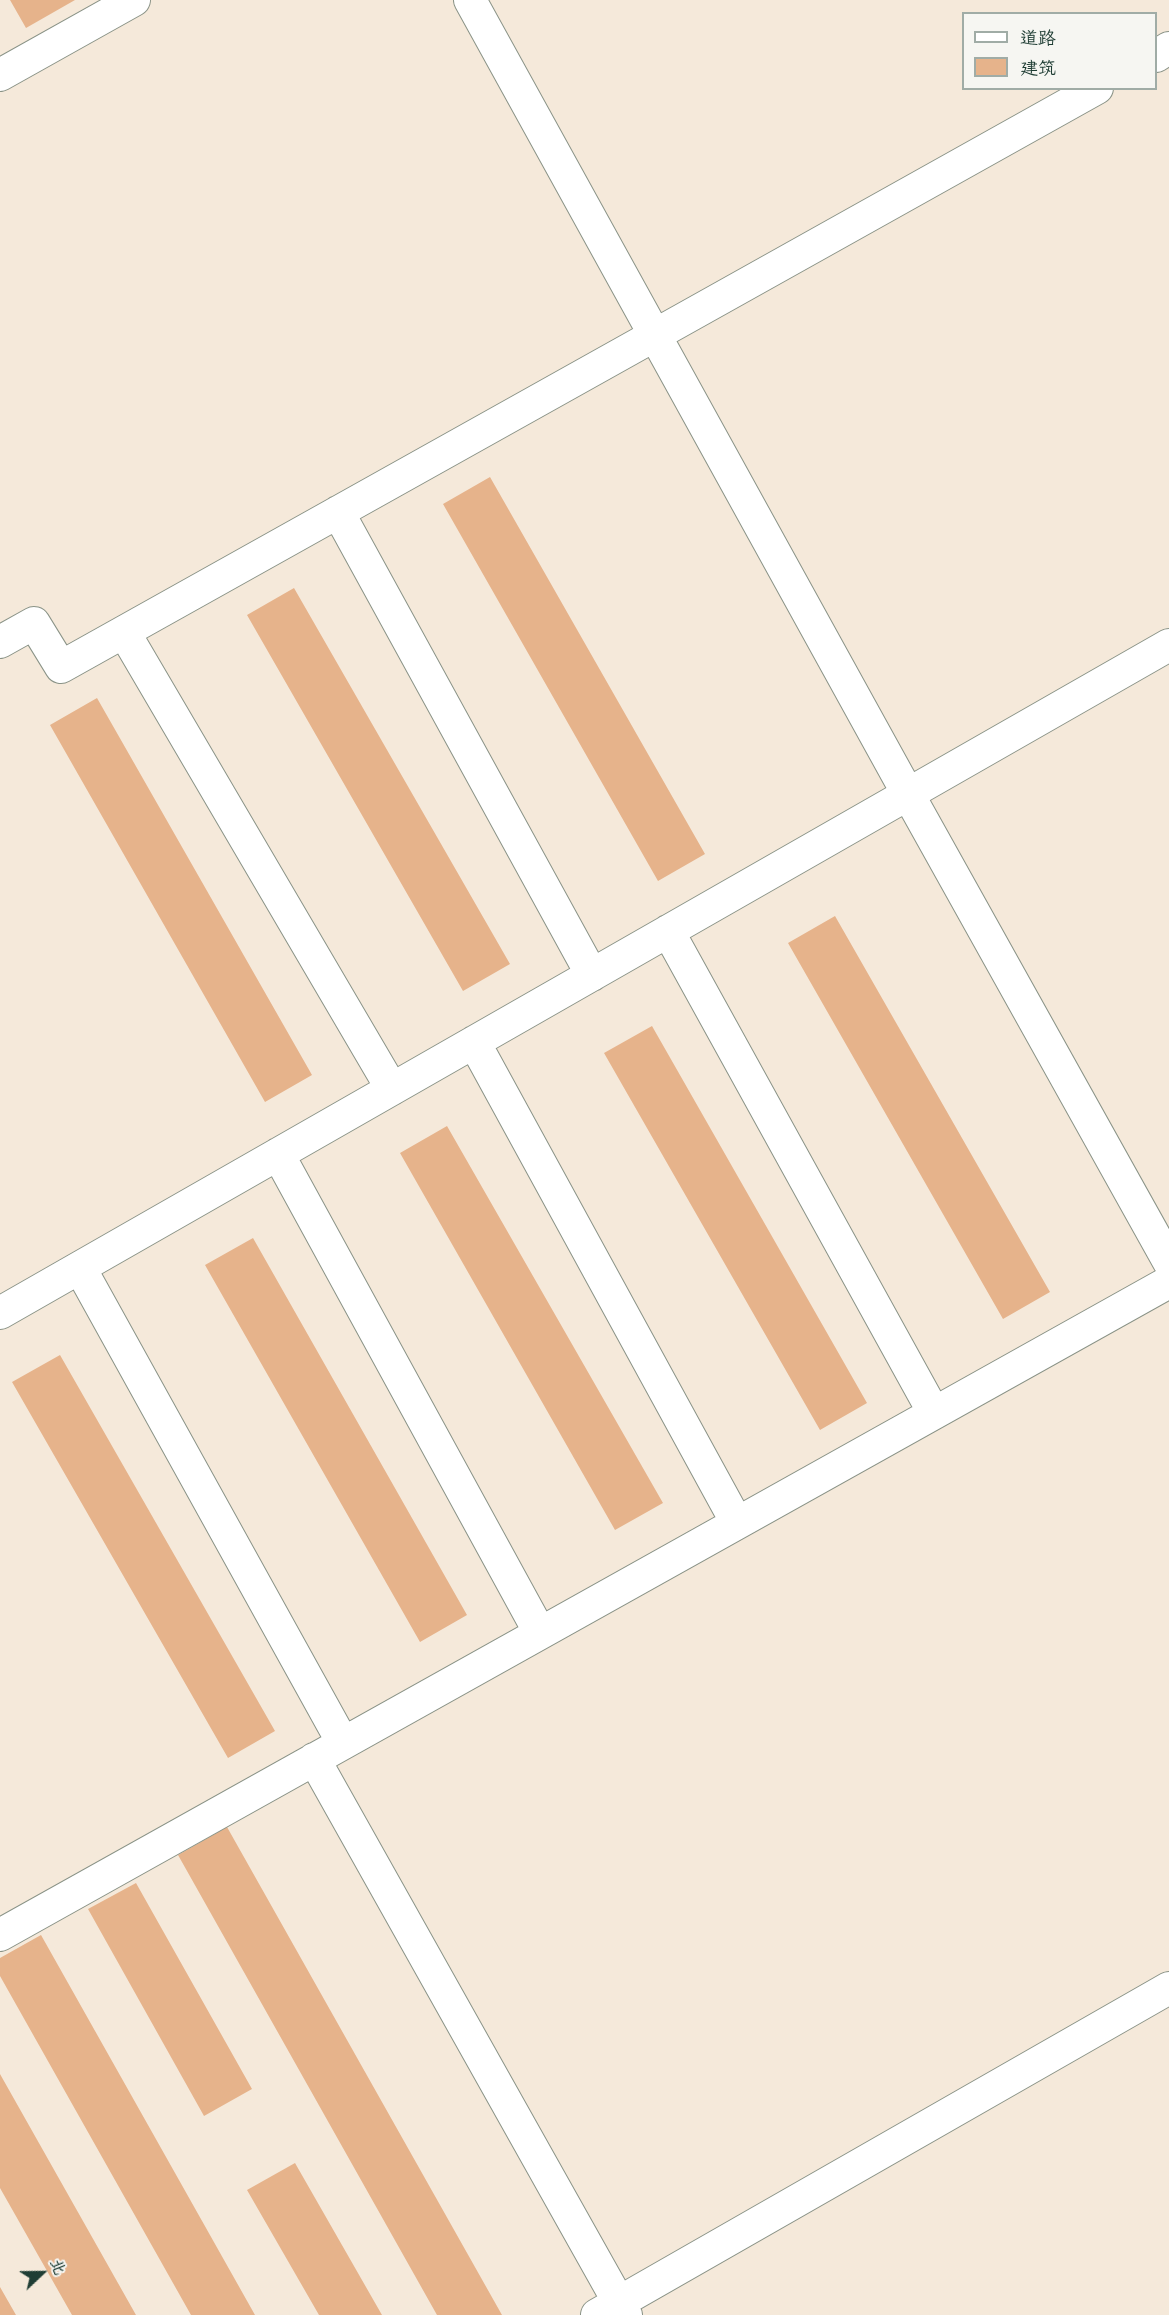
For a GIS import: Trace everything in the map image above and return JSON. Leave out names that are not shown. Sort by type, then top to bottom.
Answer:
[{"type":"street","points":[[0,75],[134,0]]},
{"type":"street","points":[[470,0],[1169,1262]]},
{"type":"street","points":[[0,642],[34,623],[61,667],[1093,90]]},
{"type":"street","points":[[338,512],[592,975]]},
{"type":"street","points":[[124,632],[392,1089]]},
{"type":"street","points":[[0,1313],[1169,645]]},
{"type":"street","points":[[668,931],[934,1413]]},
{"type":"street","points":[[474,1042],[737,1523]]},
{"type":"street","points":[[278,1154],[540,1633]]},
{"type":"street","points":[[80,1268],[343,1743]]},
{"type":"street","points":[[0,1935],[1169,1282]]},
{"type":"street","points":[[314,1760],[614,2311],[1169,1988]]},
{"type":"building","points":[[10,0],[75,0],[26,28]]},
{"type":"building","points":[[490,477],[705,854],[658,881],[443,504]]},
{"type":"building","points":[[294,588],[510,964],[463,991],[247,615]]},
{"type":"building","points":[[97,698],[312,1075],[265,1102],[50,725]]},
{"type":"building","points":[[835,916],[1050,1292],[1003,1319],[788,943]]},
{"type":"building","points":[[652,1026],[867,1403],[820,1430],[604,1053]]},
{"type":"building","points":[[447,1126],[663,1503],[615,1530],[400,1153]]},
{"type":"building","points":[[253,1238],[467,1615],[420,1642],[205,1265]]},
{"type":"building","points":[[60,1355],[275,1731],[228,1758],[12,1382]]},
{"type":"building","points":[[227,1827],[502,2315],[437,2315],[178,1855]]},
{"type":"building","points":[[136,1883],[252,2089],[204,2116],[88,1909]]},
{"type":"building","points":[[41,1935],[255,2315],[191,2315],[0,1976],[0,1958]]},
{"type":"building","points":[[0,2074],[136,2315],[72,2315],[0,2188]]},
{"type":"building","points":[[295,2163],[382,2315],[319,2315],[247,2190]]},
{"type":"building","points":[[0,2287],[16,2315],[0,2315]]}]
